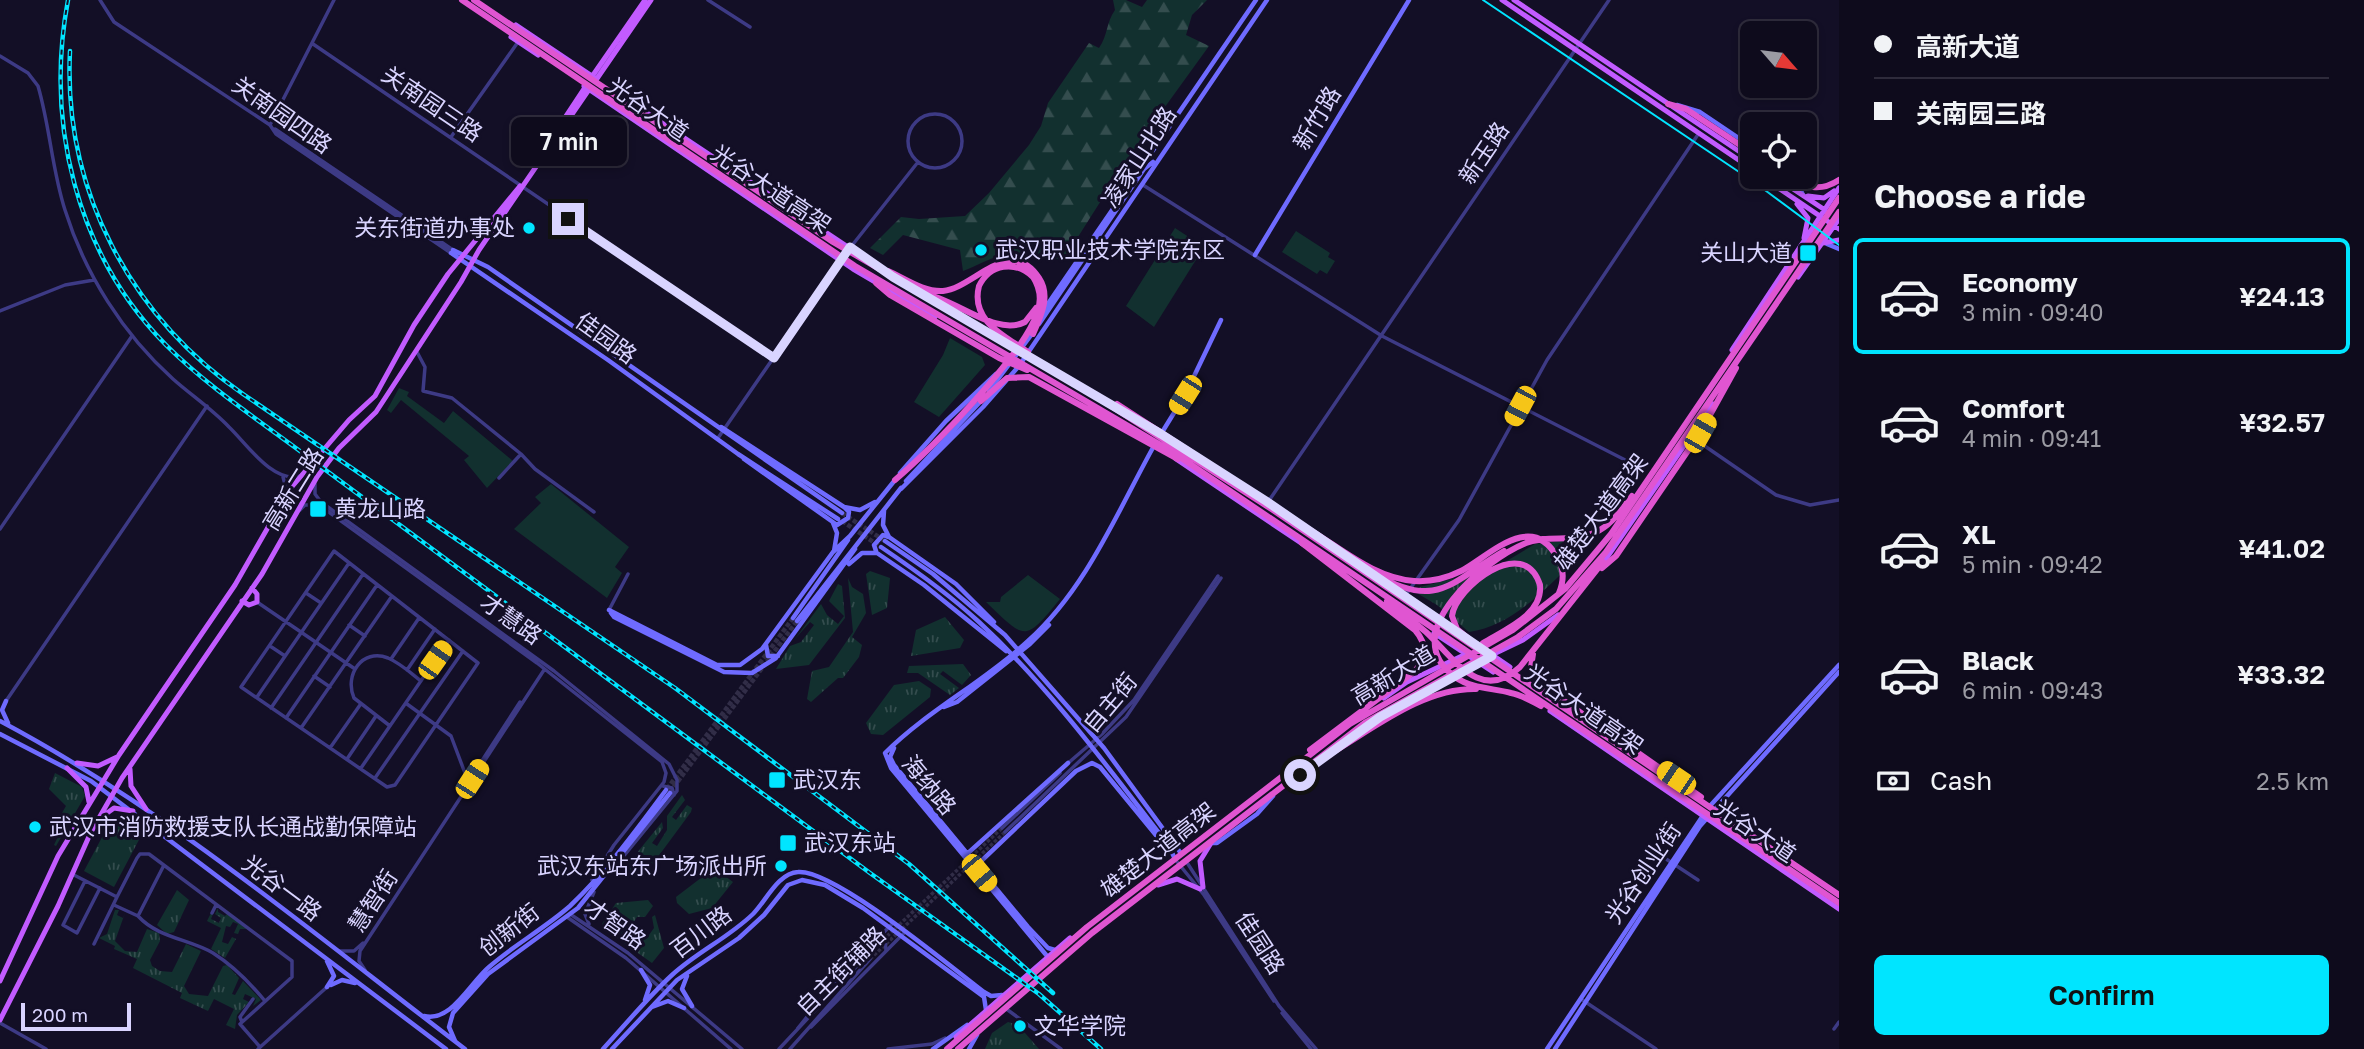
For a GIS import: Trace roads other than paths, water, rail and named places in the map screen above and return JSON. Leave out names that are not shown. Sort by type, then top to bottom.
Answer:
[{"type":"highway","points":[[478,0],[491,8]]},
{"type":"highway","name":"光谷大道高架","points":[[478,0],[746,184],[873,265],[1069,379],[1273,510],[1838,893]]},
{"type":"highway","name":"光谷大道高架","points":[[460,1],[855,266],[1192,466],[1839,903]]},
{"type":"highway","points":[[1668,104],[1686,109],[1740,144]]},
{"type":"highway","points":[[1817,188],[1829,186],[1839,180]]},
{"type":"highway","name":"雄楚大道高架","points":[[946,1049],[1052,956],[1365,713],[1514,630],[1565,589],[1598,551],[1839,198]]},
{"type":"highway","name":"雄楚大道高架","points":[[959,1049],[1091,933],[1384,710],[1518,637],[1550,614],[1588,575],[1644,499],[1839,212]]},
{"type":"highway","points":[[873,265],[935,291],[955,288],[1000,262],[1023,264],[1040,279],[1045,295],[1044,309],[1032,334]]},
{"type":"highway","points":[[895,480],[960,413],[1020,343],[1034,322],[1040,301],[1033,277],[1013,266],[990,271],[981,281],[977,297],[982,315],[991,327],[1041,362]]},
{"type":"highway","points":[[876,282],[920,312],[999,358],[1045,377]]},
{"type":"highway","points":[[920,293],[941,296],[992,323],[1009,327],[1030,319],[1040,301]]},
{"type":"highway","points":[[1591,578],[1616,556],[1700,433],[1733,376],[1740,357]]},
{"type":"highway","points":[[981,401],[1007,378],[1029,377],[1192,466]]},
{"type":"highway","points":[[1069,379],[1147,422],[1251,492]]},
{"type":"highway","points":[[1273,510],[1378,575],[1413,590],[1429,591],[1449,586],[1511,547],[1542,539],[1584,536],[1608,525],[1675,440]]},
{"type":"highway","points":[[1350,571],[1425,632],[1468,673],[1480,679],[1494,681],[1509,676],[1587,586],[1644,499]]},
{"type":"highway","points":[[1273,510],[1361,562],[1405,580],[1430,580],[1449,576],[1506,541],[1518,538],[1538,540],[1557,557],[1563,582],[1554,603],[1518,637]]},
{"type":"highway","points":[[1284,775],[1322,739],[1415,671],[1422,662],[1425,649],[1415,629],[1290,532]]},
{"type":"highway","points":[[1542,539],[1503,556],[1453,598],[1440,618],[1436,644],[1450,672],[1470,684],[1519,695],[1564,718]]},
{"type":"highway","points":[[1421,681],[1466,653],[1477,647],[1488,640],[1500,633],[1511,626],[1536,606],[1541,591],[1538,578],[1530,568],[1514,562],[1496,568],[1461,597],[1452,616],[1457,629],[1465,636],[1475,644],[1485,652],[1515,674]]},
{"type":"highway","points":[[1540,643],[1531,661],[1532,673],[1537,682],[1676,778],[1723,817]]},
{"type":"highway","points":[[1279,789],[1429,696],[1462,688],[1491,689]]},
{"type":"main road","name":"高新二路","points":[[595,78],[600,66],[645,0]]},
{"type":"main road","name":"高新二路","points":[[0,1022],[111,795],[252,588],[317,477],[339,448],[376,412],[587,88],[651,0]]},
{"type":"main road","points":[[1156,160],[1144,169],[1032,334],[981,401],[927,457],[795,619],[850,536],[920,448],[986,380],[1010,360],[1256,0]]},
{"type":"main road","name":"凌家山北路","points":[[901,489],[1019,366],[1143,185],[1156,160],[1267,0]]},
{"type":"main road","name":"新竹路","points":[[1255,255],[1409,0]]},
{"type":"main road","points":[[1502,0],[1740,161]]},
{"type":"main road","points":[[1514,0],[1740,152]]},
{"type":"main road","name":"光谷大道","points":[[460,1],[841,261],[1154,444],[1839,909]]},
{"type":"main road","name":"光谷大道","points":[[491,8],[920,293],[1161,434],[1268,502],[1711,809],[1726,815],[1838,893]]},
{"type":"main road","points":[[578,66],[591,71],[600,66]]},
{"type":"main road","name":"高新二路","points":[[0,981],[33,915],[51,869],[99,787],[231,591],[285,499],[349,420],[375,396],[414,325],[461,257],[521,187]]},
{"type":"main road","points":[[1803,195],[1825,198],[1839,187]]},
{"type":"main road","name":"高新大道","points":[[946,1049],[1040,962],[1362,713],[1407,682],[1480,647],[1544,605],[1589,560],[1797,254],[1839,187]]},
{"type":"main road","points":[[1779,189],[1821,216],[1838,223]]},
{"type":"main road","points":[[1794,189],[1825,210],[1838,223]]},
{"type":"main road","points":[[1800,189],[1803,195]]},
{"type":"main road","points":[[1790,197],[1805,213],[1808,222],[1797,254]]},
{"type":"main road","name":"高新大道","points":[[981,1030],[1048,971],[1279,789],[1380,717],[1477,666],[1477,663],[1551,622],[1591,578],[1692,437],[1753,341],[1838,223]]},
{"type":"main road","points":[[1824,242],[1839,240]]},
{"type":"main road","points":[[1824,242],[1839,249]]},
{"type":"main road","points":[[452,252],[472,263]]},
{"type":"main road","name":"佳园路","points":[[472,263],[488,267],[843,510]]},
{"type":"main road","name":"佳园路","points":[[472,263],[483,275],[709,431],[738,454]]},
{"type":"main road","name":"海纳路","points":[[1047,957],[967,854],[891,768],[885,753],[1019,651],[1054,619],[1078,585],[1154,444],[1185,395],[1221,320]]},
{"type":"main road","points":[[738,454],[840,526],[845,523],[849,513],[843,510]]},
{"type":"main road","points":[[738,454],[838,519]]},
{"type":"main road","points":[[843,510],[860,510],[878,499]]},
{"type":"main road","points":[[885,508],[883,525],[887,539]]},
{"type":"main road","points":[[832,522],[838,538],[833,552]]},
{"type":"main road","points":[[609,610],[721,666],[746,663],[766,644],[833,552],[850,536]]},
{"type":"main road","points":[[1012,656],[994,645],[924,584],[877,553],[874,548],[878,539],[883,536],[956,584],[988,614],[1098,741],[1180,852]]},
{"type":"main road","points":[[609,610],[614,617],[724,672],[752,673],[767,666],[779,655],[844,569],[859,542]]},
{"type":"main road","points":[[881,547],[946,594],[1012,656],[1092,747],[1169,846],[1174,858]]},
{"type":"main road","points":[[844,569],[862,553],[877,553]]},
{"type":"main road","points":[[243,601],[250,605],[257,602],[257,594],[252,588]]},
{"type":"main road","points":[[766,644],[768,656],[779,655]]},
{"type":"main road","name":"光谷创业街","points":[[1555,1049],[1583,1001],[1704,818],[1839,665]]},
{"type":"main road","name":"光谷创业街","points":[[1711,809],[1839,672]]},
{"type":"main road","points":[[0,705],[6,701]]},
{"type":"main road","points":[[6,701],[3,716],[13,729]]},
{"type":"main road","name":"光谷一路","points":[[0,722],[104,779],[465,1049]]},
{"type":"main road","name":"光谷一路","points":[[0,734],[67,768],[111,795],[446,1049]]},
{"type":"main road","points":[[77,763],[103,765],[119,755]]},
{"type":"main road","points":[[967,854],[1068,763]]},
{"type":"main road","points":[[132,764],[131,786],[146,809]]},
{"type":"main road","points":[[976,866],[1086,764],[1100,767],[1174,858]]},
{"type":"main road","points":[[67,768],[88,789],[89,804]]},
{"type":"main road","name":"创新街","points":[[419,1015],[435,1017],[447,1013],[492,964],[594,892],[668,791]]},
{"type":"main road","name":"创新街","points":[[456,1042],[449,1027],[451,1017],[467,996],[501,964],[565,913],[668,791]]},
{"type":"main road","points":[[91,832],[111,809],[133,811]]},
{"type":"main road","points":[[981,842],[981,850],[989,852]]},
{"type":"main road","points":[[1158,886],[1177,879],[1201,888],[1200,860],[1211,843]]},
{"type":"main road","name":"海纳路","points":[[976,866],[1028,927],[1048,948],[1055,950]]},
{"type":"main road","name":"百川路","points":[[603,1049],[665,987],[743,923],[789,874],[809,873],[854,896],[984,997],[986,1010]]},
{"type":"main road","name":"百川路","points":[[611,1049],[665,987],[739,938],[769,909],[788,885],[807,880],[852,901],[891,925]]},
{"type":"main road","points":[[767,898],[776,894],[769,909]]},
{"type":"main road","points":[[1113,904],[1122,905],[1120,913]]},
{"type":"main road","points":[[281,924],[271,909],[287,915]]},
{"type":"main road","name":"百川路","points":[[902,934],[987,995],[1003,994]]},
{"type":"main road","points":[[320,953],[334,971],[333,979],[327,987]]},
{"type":"main road","points":[[625,1025],[650,991],[649,980],[641,970]]},
{"type":"main road","points":[[690,972],[682,989],[692,1006]]},
{"type":"main road","points":[[327,987],[339,980],[362,985]]},
{"type":"main road","points":[[646,1012],[662,1001],[674,1002],[684,1008]]},
{"type":"main road","name":"光谷创业街","points":[[1548,1049],[1583,1001]]},
{"type":"main road","points":[[933,1049],[945,1038],[974,1021]]},
{"type":"main road","points":[[959,1049],[981,1030]]},
{"type":"main road","points":[[969,1049],[981,1030]]},
{"type":"street","name":"关南园四路","points":[[100,0],[114,22],[270,125],[276,134],[452,252]]},
{"type":"street","points":[[270,125],[334,0]]},
{"type":"street","points":[[708,0],[750,27]]},
{"type":"street","name":"新玉路","points":[[1268,502],[1609,0]]},
{"type":"street","points":[[451,137],[518,42]]},
{"type":"street","name":"关南园三路","points":[[313,44],[774,358]]},
{"type":"street","points":[[0,56],[28,73],[38,86],[65,209],[76,243],[95,279],[132,335],[172,378],[281,475],[288,489],[285,499]]},
{"type":"street","points":[[934,114],[951,119],[957,125],[962,141],[957,158],[934,168],[918,162],[909,146],[912,128],[925,116],[934,114]]},
{"type":"street","points":[[1405,596],[1450,535],[1547,360],[1699,133]]},
{"type":"street","points":[[718,439],[850,247],[918,162]]},
{"type":"street","points":[[1143,185],[1382,336],[1635,465]]},
{"type":"street","points":[[0,311],[65,285],[95,279]]},
{"type":"street","points":[[0,529],[132,335]]},
{"type":"street","points":[[417,346],[418,359],[425,367],[423,391],[452,398],[521,454],[535,469],[594,512]]},
{"type":"street","points":[[997,373],[1006,375],[1006,382]]},
{"type":"street","points":[[6,701],[206,406]]},
{"type":"street","points":[[1692,437],[1776,495],[1810,505],[1839,500]]},
{"type":"street","points":[[499,478],[521,454]]},
{"type":"street","points":[[281,475],[290,478],[304,473]]},
{"type":"street","name":"才慧路","points":[[317,477],[314,491],[321,502],[667,761],[677,780],[668,791]]},
{"type":"street","name":"才慧路","points":[[293,520],[305,505],[319,505],[544,667],[662,762],[668,791]]},
{"type":"street","points":[[334,551],[363,574],[478,663],[395,785],[387,787],[241,687],[334,551]]},
{"type":"street","points":[[256,698],[349,563]]},
{"type":"street","points":[[271,708],[363,574]]},
{"type":"street","points":[[609,610],[628,574]]},
{"type":"street","name":"自主街","points":[[1092,747],[1068,763],[1003,830],[1058,782],[1135,705],[1220,577]]},
{"type":"street","points":[[286,718],[377,585]]},
{"type":"street","points":[[306,593],[321,603]]},
{"type":"street","points":[[301,728],[392,596]]},
{"type":"street","points":[[257,602],[355,669]]},
{"type":"street","points":[[391,659],[419,617]]},
{"type":"street","points":[[349,625],[365,636]]},
{"type":"street","points":[[407,670],[435,629]]},
{"type":"street","points":[[361,769],[449,640]]},
{"type":"street","points":[[270,646],[285,656]]},
{"type":"street","points":[[375,778],[463,651]]},
{"type":"street","points":[[390,726],[360,705],[351,687],[355,669],[372,657],[391,659],[421,681]]},
{"type":"street","name":"慧智街","points":[[334,950],[350,952],[361,946],[544,667]]},
{"type":"street","name":"慧智街","points":[[373,979],[361,965],[360,951],[544,667]]},
{"type":"street","points":[[314,676],[330,687]]},
{"type":"street","points":[[406,703],[453,740],[468,780]]},
{"type":"street","points":[[330,748],[360,705]]},
{"type":"street","points":[[347,759],[376,716]]},
{"type":"street","points":[[1058,782],[1076,771]]},
{"type":"street","name":"佳园路","points":[[1180,852],[1184,864],[1279,1006],[1314,1049]]},
{"type":"street","points":[[1657,853],[1698,880]]},
{"type":"street","points":[[94,944],[140,854],[149,854],[294,965],[292,977],[242,1022]]},
{"type":"street","name":"佳园路","points":[[1174,858],[1184,864]]},
{"type":"street","points":[[138,916],[164,866]]},
{"type":"street","points":[[72,874],[117,897]]},
{"type":"street","points":[[63,925],[85,881]]},
{"type":"street","points":[[51,919],[77,933],[100,888]]},
{"type":"street","points":[[594,892],[585,914],[596,930]]},
{"type":"street","points":[[114,905],[138,916],[146,925],[164,935],[209,951],[226,961],[265,1001]]},
{"type":"street","points":[[212,913],[216,905]]},
{"type":"street","name":"才智路","points":[[565,913],[596,930],[665,987],[684,1008],[731,1049]]},
{"type":"street","name":"才智路","points":[[565,913],[692,1006],[742,1049]]},
{"type":"street","name":"自主街辅路","points":[[797,1028],[806,1014],[891,925]]},
{"type":"street","name":"自主街辅路","points":[[804,1033],[902,934]]},
{"type":"street","points":[[876,941],[886,940],[886,950]]},
{"type":"street","points":[[778,1049],[868,957],[790,1049]]},
{"type":"street","points":[[253,999],[240,1017],[240,1024],[259,1048],[327,987]]},
{"type":"street","points":[[1583,1001],[1656,1049]]},
{"type":"street","points":[[1005,1008],[1061,1049]]},
{"type":"street","points":[[0,1022],[47,1049]]},
{"type":"street","points":[[1834,1030],[1839,1022]]},
{"type":"street","points":[[888,1049],[932,1044],[945,1038]]},
{"type":"tunnel","points":[[842,513],[885,541]]},
{"type":"tunnel","points":[[842,521],[881,547]]},
{"type":"tunnel","points":[[667,789],[793,618]]},
{"type":"tunnel","points":[[670,792],[797,621]]},
{"type":"tunnel","points":[[867,955],[1002,828]]},
{"type":"tunnel","points":[[870,959],[1005,832]]},
{"type":"tram line","points":[[1483,0],[1754,182],[1839,245]]},
{"type":"railway","points":[[68,0],[62,46],[61,93],[65,139],[75,184],[89,228],[109,270],[135,309],[166,345],[235,403],[870,873],[1039,994],[1101,1049]]},
{"type":"railway","points":[[70,51],[71,102],[78,152],[92,200],[112,245],[137,288],[167,327],[203,363],[243,394],[675,688],[909,864],[1053,993]]},
{"type":"place","name":"关东街道办事处","points":[[529,228]]},
{"type":"place","name":"武汉职业技术学院东区","points":[[981,250]]},
{"type":"place","name":"关山大道","points":[[1808,253]]},
{"type":"place","name":"黄龙山路","points":[[318,509]]},
{"type":"place","name":"武汉东","points":[[777,780]]},
{"type":"place","name":"武汉市消防救援支队长通战勤保障站","points":[[35,827]]},
{"type":"place","name":"武汉东站","points":[[788,843]]},
{"type":"place","name":"武汉东站东广场派出所","points":[[781,866]]},
{"type":"place","name":"文华学院","points":[[1020,1026]]}]
